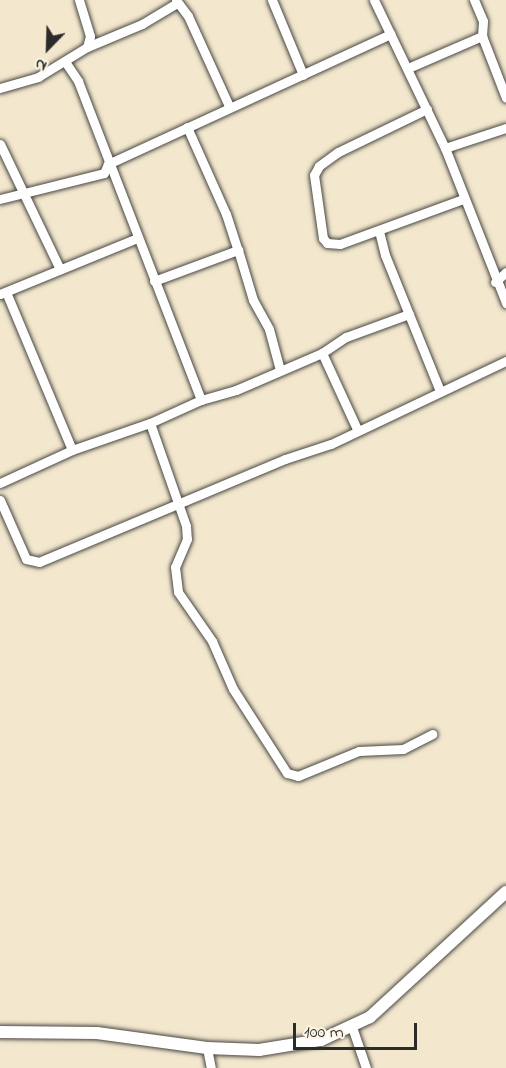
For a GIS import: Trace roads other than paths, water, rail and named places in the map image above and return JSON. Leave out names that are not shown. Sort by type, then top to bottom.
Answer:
[{"type":"main road","points":[[0,1032],[97,1033],[207,1048],[282,1048],[321,1040],[352,1027],[401,992],[506,892]]},
{"type":"street","points":[[79,0],[90,36],[87,47]]},
{"type":"street","points":[[272,0],[303,75]]},
{"type":"street","points":[[374,0],[445,148],[495,282],[506,303]]},
{"type":"street","points":[[474,0],[483,21],[482,36],[506,98]]},
{"type":"street","points":[[0,88],[66,63],[87,47],[142,24],[176,2],[188,16],[229,106]]},
{"type":"street","points":[[0,199],[104,173],[108,164],[217,116],[229,106],[392,34]]},
{"type":"street","points":[[90,36],[99,41]]},
{"type":"street","points":[[408,68],[482,36]]},
{"type":"street","points":[[66,63],[78,81],[108,164],[201,400]]},
{"type":"street","points":[[427,109],[338,152],[319,166],[314,175],[327,243],[339,244],[463,199]]},
{"type":"street","points":[[187,128],[226,214],[253,300],[269,328],[280,370]]},
{"type":"street","points":[[445,148],[506,128]]},
{"type":"street","points":[[0,144],[60,269]]},
{"type":"street","points":[[379,231],[440,391]]},
{"type":"street","points":[[72,450],[3,293],[137,238]]},
{"type":"street","points":[[154,281],[237,250]]},
{"type":"street","points":[[495,282],[506,272]]},
{"type":"street","points":[[0,483],[72,450],[150,423],[201,400],[236,390],[322,353],[346,337],[409,314]]},
{"type":"street","points":[[322,353],[357,429]]},
{"type":"street","points":[[0,500],[26,559],[39,562],[323,448],[357,429],[506,361]]},
{"type":"street","points":[[150,423],[179,504],[187,539],[175,567],[178,592],[212,641],[233,689],[287,773],[298,776],[359,751],[403,749],[432,734]]},
{"type":"street","points":[[352,1027],[366,1068]]},
{"type":"street","points":[[207,1048],[211,1068]]}]
